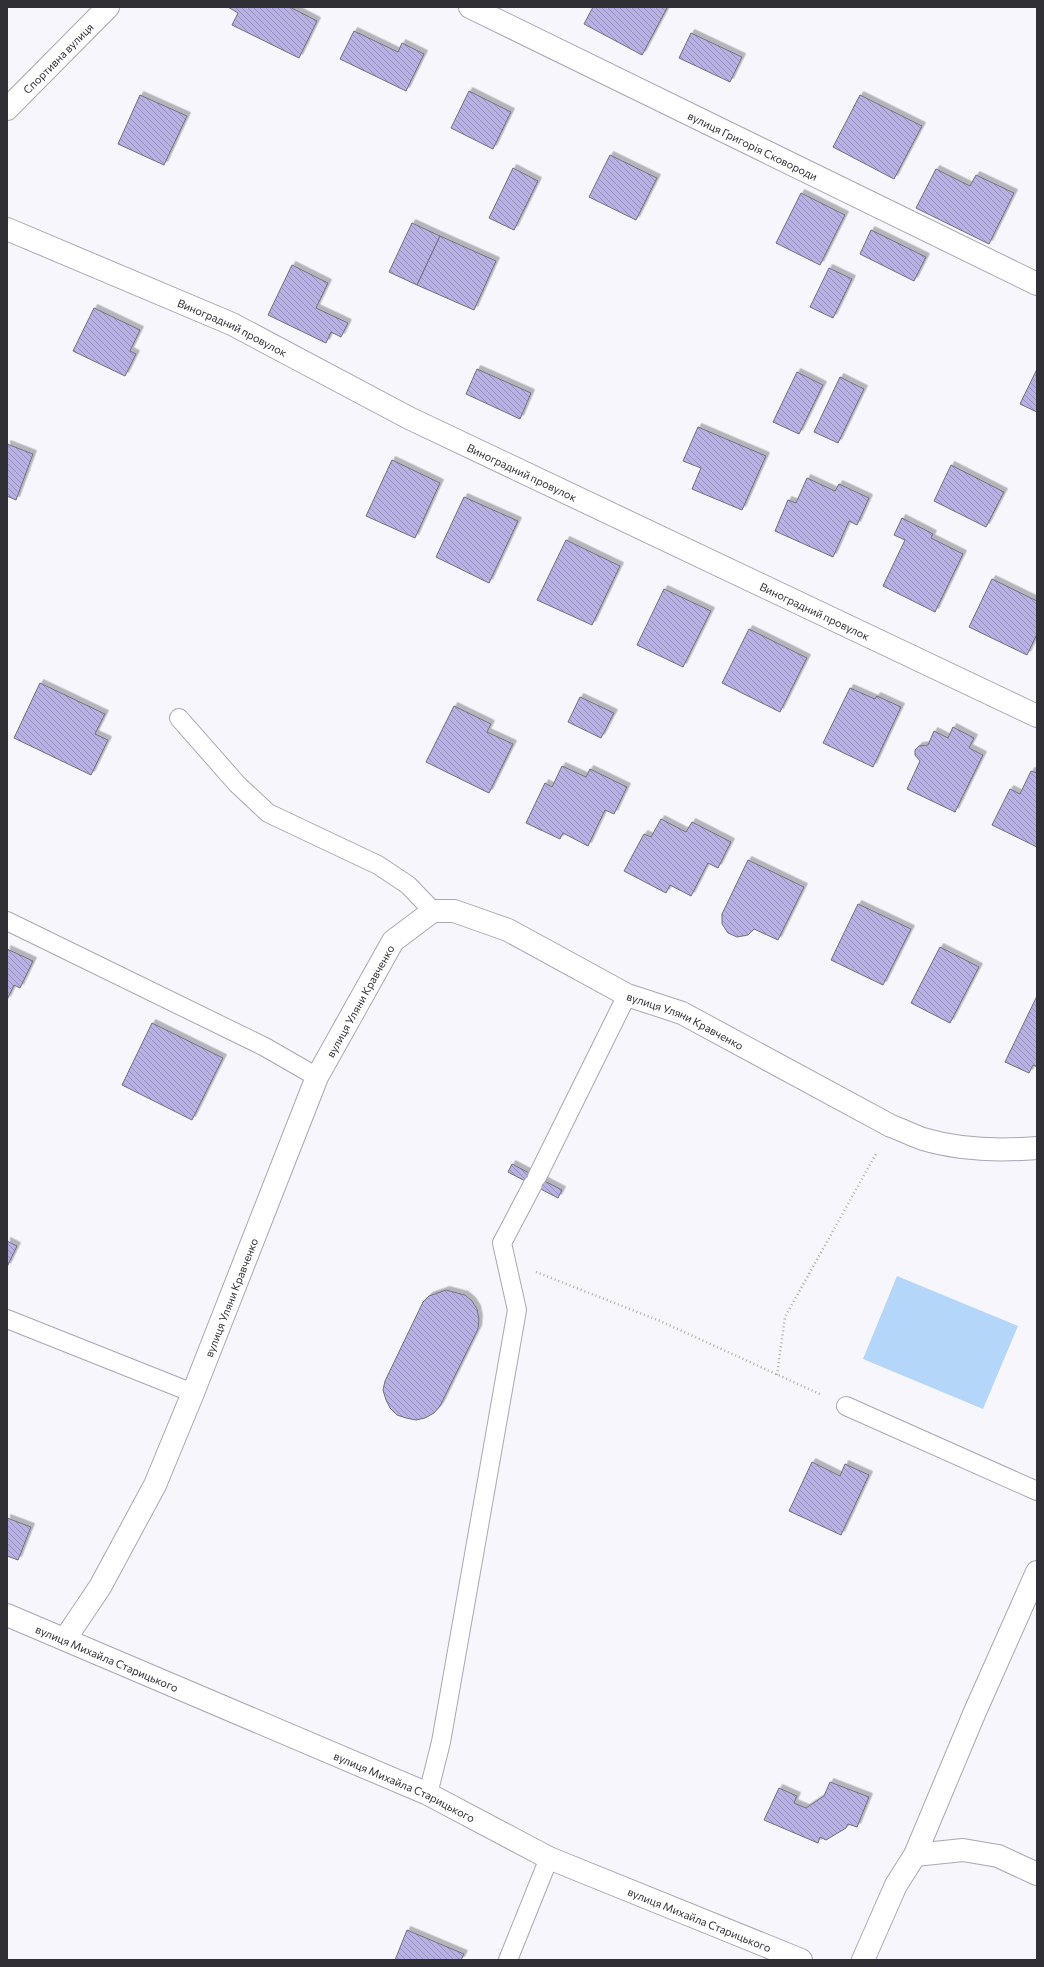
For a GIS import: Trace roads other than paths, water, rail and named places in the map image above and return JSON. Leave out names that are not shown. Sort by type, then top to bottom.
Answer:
[{"type":"street","name":"Спортивна вулиця","points":[[7,109],[108,7]]},
{"type":"street","name":"вулиця Григорія Сковороди","points":[[470,7],[1037,284]]},
{"type":"street","name":"Виноградний провулок","points":[[7,229],[232,324],[409,418],[1037,716]]},
{"type":"street","name":"вулиця Уляни Кравченко","points":[[65,1639],[100,1586],[155,1485],[193,1393],[317,1077],[393,941],[433,911],[454,911],[508,930],[627,995],[682,1013],[891,1126],[923,1139],[960,1147],[1003,1150],[1037,1148]]},
{"type":"street","points":[[863,1960],[896,1885],[915,1855],[974,1714],[1037,1572]]},
{"type":"street","name":"вулиця Михайла Старицького","points":[[7,1615],[428,1794],[549,1858],[801,1960]]},
{"type":"street","points":[[915,1855],[963,1850],[998,1856],[1037,1874]]},
{"type":"lane","points":[[179,718],[237,784],[268,813],[378,865],[408,885],[433,911]]},
{"type":"lane","points":[[7,921],[265,1047],[317,1077]]},
{"type":"lane","points":[[428,1794],[440,1742],[517,1310],[502,1243],[535,1181],[627,995]]},
{"type":"lane","points":[[7,1319],[193,1393]]},
{"type":"lane","points":[[846,1406],[1037,1491]]},
{"type":"lane","points":[[508,1960],[549,1858]]},
{"type":"water","points":[[897,1276],[1018,1326],[983,1409],[863,1359]]}]
